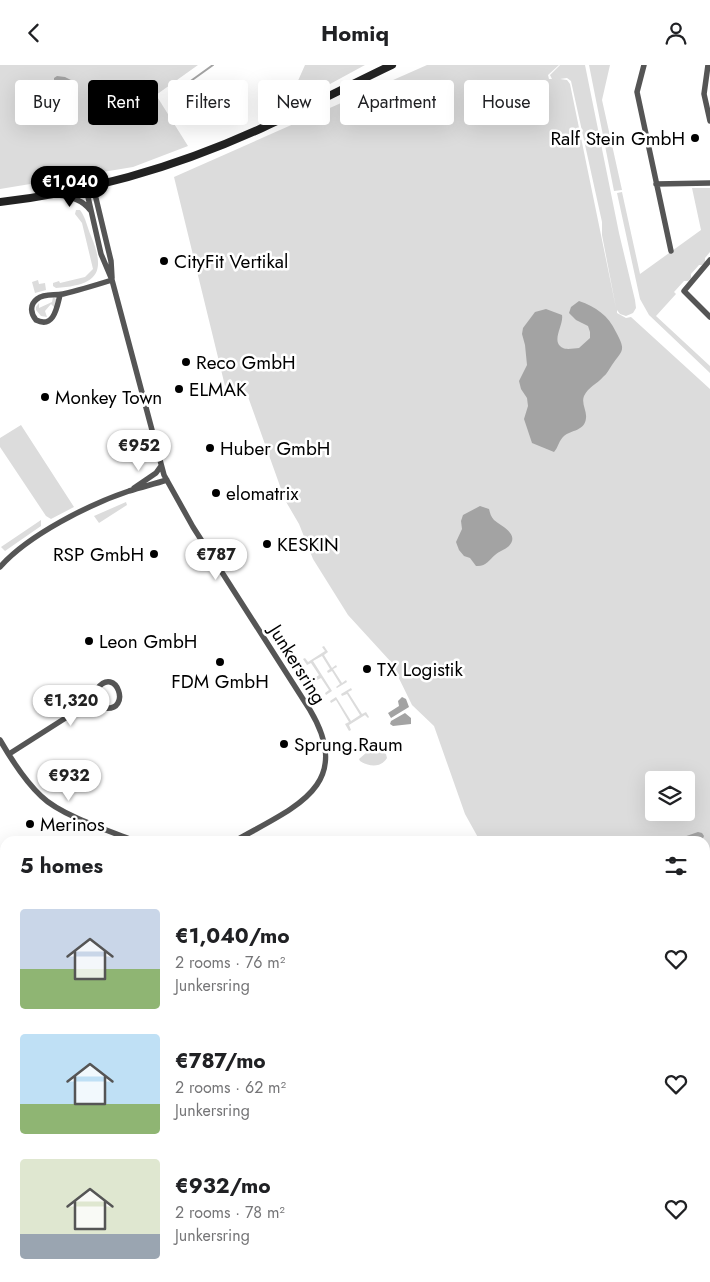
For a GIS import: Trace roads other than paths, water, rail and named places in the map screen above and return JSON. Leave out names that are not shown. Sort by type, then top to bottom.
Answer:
[{"type":"main road","points":[[0,202],[54,195],[149,171],[233,140],[392,65]]},
{"type":"street","points":[[644,65],[637,92],[671,251]]},
{"type":"street","points":[[708,65],[704,94],[710,121]]},
{"type":"street","points":[[656,184],[710,183]]},
{"type":"street","name":"Junkersring","points":[[94,186],[90,190],[88,197],[101,254],[112,280],[161,466],[193,527],[313,716],[321,731],[326,749],[327,757],[323,771],[313,791],[297,805],[244,836]]},
{"type":"street","name":"Junkersring","points":[[94,186],[111,261],[112,280]]},
{"type":"street","points":[[54,195],[76,199],[86,205],[91,212]]},
{"type":"street","points":[[710,260],[684,291],[710,317]]},
{"type":"street","points":[[60,295],[57,310],[52,318],[44,322],[36,320],[32,307],[36,300],[50,294],[60,295],[112,280]]},
{"type":"street","points":[[131,490],[156,473],[161,466]]},
{"type":"street","points":[[0,567],[12,554],[40,535],[86,509],[131,490],[167,480]]},
{"type":"street","points":[[9,754],[89,703],[90,697],[102,683],[113,683],[118,688],[120,697],[114,706],[104,708],[89,703]]},
{"type":"street","points":[[0,740],[41,796],[55,807],[123,836]]},
{"type":"waterway","points":[[192,80],[213,65]]},
{"type":"place","name":"Ralf Stein GmbH","points":[[695,138]]},
{"type":"place","name":"CityFit Vertikal","points":[[164,261]]},
{"type":"place","name":"Reco GmbH","points":[[186,362]]},
{"type":"place","name":"ELMAK","points":[[179,389]]},
{"type":"place","name":"Monkey Town","points":[[45,397]]},
{"type":"place","name":"Huber GmbH","points":[[210,448]]},
{"type":"place","name":"elomatrix","points":[[216,493]]},
{"type":"place","name":"KESKIN","points":[[267,544]]},
{"type":"place","name":"RSP GmbH","points":[[154,554]]},
{"type":"place","name":"Leon GmbH","points":[[89,641]]},
{"type":"place","name":"FDM GmbH","points":[[220,662]]},
{"type":"place","name":"TX Logistik","points":[[367,669]]},
{"type":"place","name":"Sprung.Raum","points":[[284,744]]},
{"type":"place","name":"Merinos","points":[[30,824]]}]
